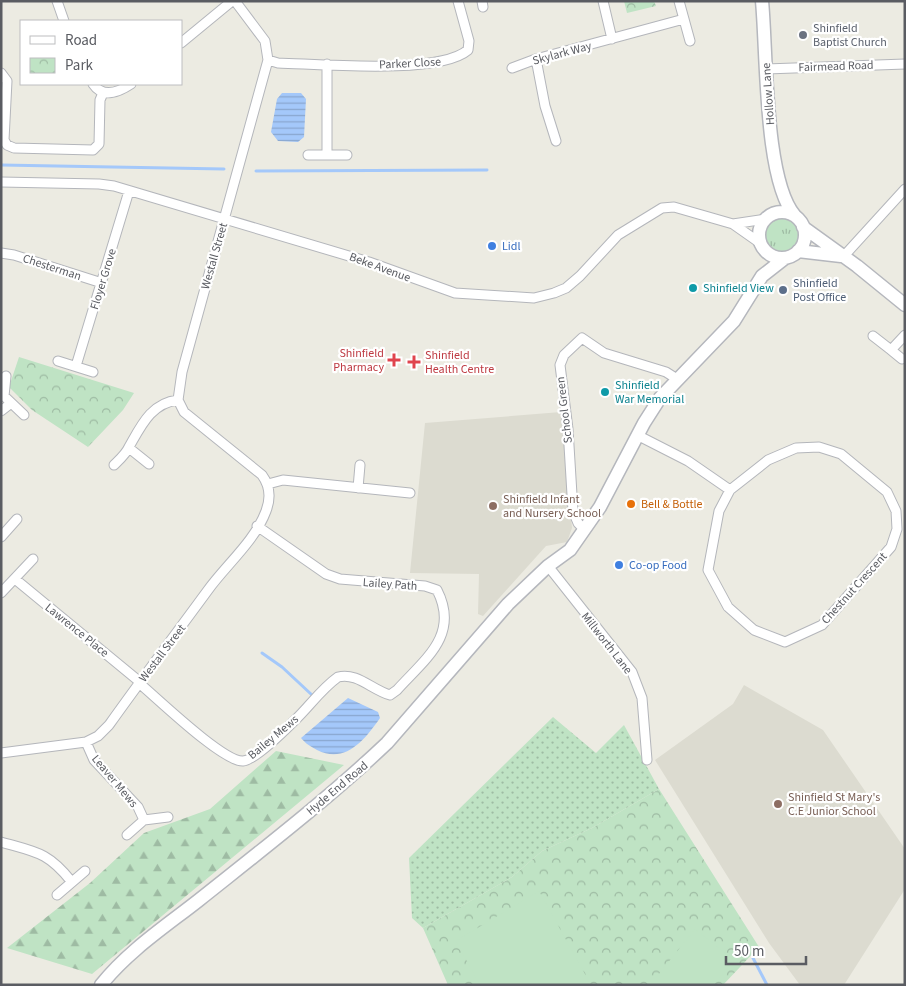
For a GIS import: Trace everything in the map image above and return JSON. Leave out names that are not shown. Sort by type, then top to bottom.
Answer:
[{"type":"main road","name":"Hollow Lane","points":[[762,1],[769,115],[779,186],[795,216]]},
{"type":"main road","name":"Hollow Lane","points":[[768,217],[779,186]]},
{"type":"main road","points":[[548,566],[570,550],[585,530],[600,507],[660,398],[734,321],[762,276],[765,263],[760,228],[768,217],[786,213],[795,216],[803,227],[905,305]]},
{"type":"main road","points":[[762,276],[785,258],[798,251],[804,240],[803,227]]},
{"type":"main road","points":[[762,246],[777,258],[785,258]]},
{"type":"main road","points":[[798,251],[844,257]]},
{"type":"main road","name":"Hyde End Road","points":[[102,985],[126,959],[274,840],[369,760],[387,743],[480,634],[548,566]]},
{"type":"street","points":[[57,1],[64,20]]},
{"type":"street","points":[[182,42],[236,4],[249,1]]},
{"type":"street","name":"Parker Close","points":[[268,60],[327,64],[429,64],[454,59],[468,50],[469,41],[458,1]]},
{"type":"street","points":[[603,1],[612,39]]},
{"type":"street","points":[[679,1],[690,41]]},
{"type":"street","points":[[236,4],[265,41],[268,60]]},
{"type":"street","name":"Skylark Way","points":[[512,68],[536,59],[684,19]]},
{"type":"street","points":[[536,59],[545,106],[556,141]]},
{"type":"street","name":"Westall Street","points":[[178,400],[182,372],[268,60]]},
{"type":"street","points":[[327,64],[328,155]]},
{"type":"street","name":"Fairmead Road","points":[[766,69],[905,64]]},
{"type":"street","points":[[1,73],[7,81],[4,140],[7,145],[14,148],[93,150],[99,144],[100,100],[103,92]]},
{"type":"street","points":[[94,85],[103,92],[114,93],[129,85]]},
{"type":"street","points":[[308,155],[347,155]]},
{"type":"street","name":"Beke Avenue","points":[[1,182],[98,184],[129,190],[224,220],[360,259],[448,291],[534,298],[566,288],[618,235],[662,208],[674,207],[732,224]]},
{"type":"street","points":[[844,257],[905,189]]},
{"type":"street","name":"Floyer Grove","points":[[76,366],[129,190]]},
{"type":"street","points":[[732,224],[768,217]]},
{"type":"street","points":[[732,224],[762,246]]},
{"type":"street","name":"Chesterman","points":[[1,254],[14,255],[102,283]]},
{"type":"street","points":[[891,350],[905,335]]},
{"type":"street","points":[[873,336],[902,359]]},
{"type":"street","name":"School Green","points":[[585,530],[578,523],[573,511],[565,395],[560,373],[564,355],[582,338],[604,353],[666,372],[677,379]]},
{"type":"street","points":[[58,361],[93,372]]},
{"type":"street","points":[[6,376],[4,396],[10,404],[24,415]]},
{"type":"street","points":[[114,465],[129,448],[134,435],[156,407],[165,402],[178,400],[184,412],[262,475],[268,484],[283,480],[410,493]]},
{"type":"street","points":[[1,411],[10,404]]},
{"type":"street","points":[[638,435],[688,461],[730,490]]},
{"type":"street","name":"Chestnut Crescent","points":[[819,447],[841,454],[887,492],[896,511],[901,531],[891,547],[822,626],[786,642],[754,630],[728,607],[708,570],[719,511],[730,490],[768,460],[796,448],[819,447]]},
{"type":"street","points":[[129,448],[150,464]]},
{"type":"street","points":[[358,488],[360,465]]},
{"type":"street","name":"Westall Street","points":[[1,753],[86,742],[98,736],[109,725],[257,526],[266,512],[269,498],[268,484]]},
{"type":"street","points":[[1,537],[17,518]]},
{"type":"street","name":"Lailey Path","points":[[257,526],[326,574],[340,579],[425,586],[437,590],[445,606],[445,623],[441,642],[397,690],[390,695],[349,676],[338,677],[331,682]]},
{"type":"street","points":[[1,593],[33,559]]},
{"type":"street","name":"Millworth Lane","points":[[548,566],[632,672],[642,698],[647,760]]},
{"type":"street","name":"Lawrence Place","points":[[15,579],[140,682]]},
{"type":"street","name":"Bailey Mews","points":[[140,682],[207,742],[238,760],[245,761],[292,722],[331,682]]},
{"type":"street","name":"Leaver Mews","points":[[86,742],[94,760],[138,807],[144,820]]},
{"type":"street","name":"Leaver Mews","points":[[127,834],[144,820],[168,817]]},
{"type":"street","points":[[1,842],[48,857],[72,881]]},
{"type":"street","points":[[57,894],[85,871]]},
{"type":"shaded area","name":"Shinfield Infant and Nursery School","points":[[561,412],[572,528],[567,542],[546,546],[483,616],[478,614],[479,574],[410,573],[425,423]]},
{"type":"shaded area","name":"Shinfield St Mary's C.E Junior School","points":[[744,685],[823,730],[905,849],[905,889],[844,985],[800,985],[769,943],[655,760],[733,704]]},
{"type":"green space","points":[[624,1],[654,1],[656,6],[627,13]]},
{"type":"green space","points":[[781,218],[788,219],[793,223],[797,228],[797,242],[793,247],[788,251],[781,252],[774,251],[769,247],[765,242],[764,235],[765,228],[769,223],[774,219]]},
{"type":"green space","points":[[19,357],[134,393],[123,410],[88,447],[32,410],[9,387]]},
{"type":"green space","points":[[553,717],[596,753],[624,725],[659,789],[592,828],[542,851],[512,877],[423,928],[412,918],[409,858]]},
{"type":"green space","points":[[276,751],[344,765],[92,974],[7,948],[90,883],[144,833],[210,809]]},
{"type":"green space","points":[[659,789],[759,947],[723,985],[448,985],[423,928],[512,877],[542,851],[592,828]]},
{"type":"green space","points":[[539,891],[591,985],[480,985],[456,941]]},
{"type":"green space","points":[[695,929],[734,960],[713,985],[650,985]]},
{"type":"water","points":[[282,93],[301,93],[306,99],[304,137],[298,142],[278,141],[271,132],[277,99]]},
{"type":"water","points":[[348,698],[378,712],[380,718],[367,735],[353,748],[345,752],[327,754],[308,745],[301,738]]},
{"type":"waterway","points":[[1,165],[224,169]]},
{"type":"waterway","points":[[256,171],[487,170]]},
{"type":"waterway","points":[[262,653],[282,667],[312,695]]},
{"type":"waterway","points":[[753,958],[767,985]]},
{"type":"place","name":"Shinfield Baptist Church","points":[[803,35]]},
{"type":"place","name":"Lidl","points":[[492,246]]},
{"type":"place","name":"Shinfield View","points":[[693,288]]},
{"type":"place","name":"Shinfield Post Office","points":[[783,290]]},
{"type":"place","name":"Shinfield Pharmacy","points":[[394,360]]},
{"type":"place","name":"Shinfield Health Centre","points":[[414,362]]},
{"type":"place","name":"Shinfield War Memorial","points":[[605,392]]},
{"type":"place","name":"Bell & Bottle","points":[[631,504]]},
{"type":"place","name":"Shinfield Infant and Nursery School","points":[[493,506]]},
{"type":"place","name":"Co-op Food","points":[[619,565]]},
{"type":"place","name":"Shinfield St Mary's C.E Junior School","points":[[778,804]]}]
